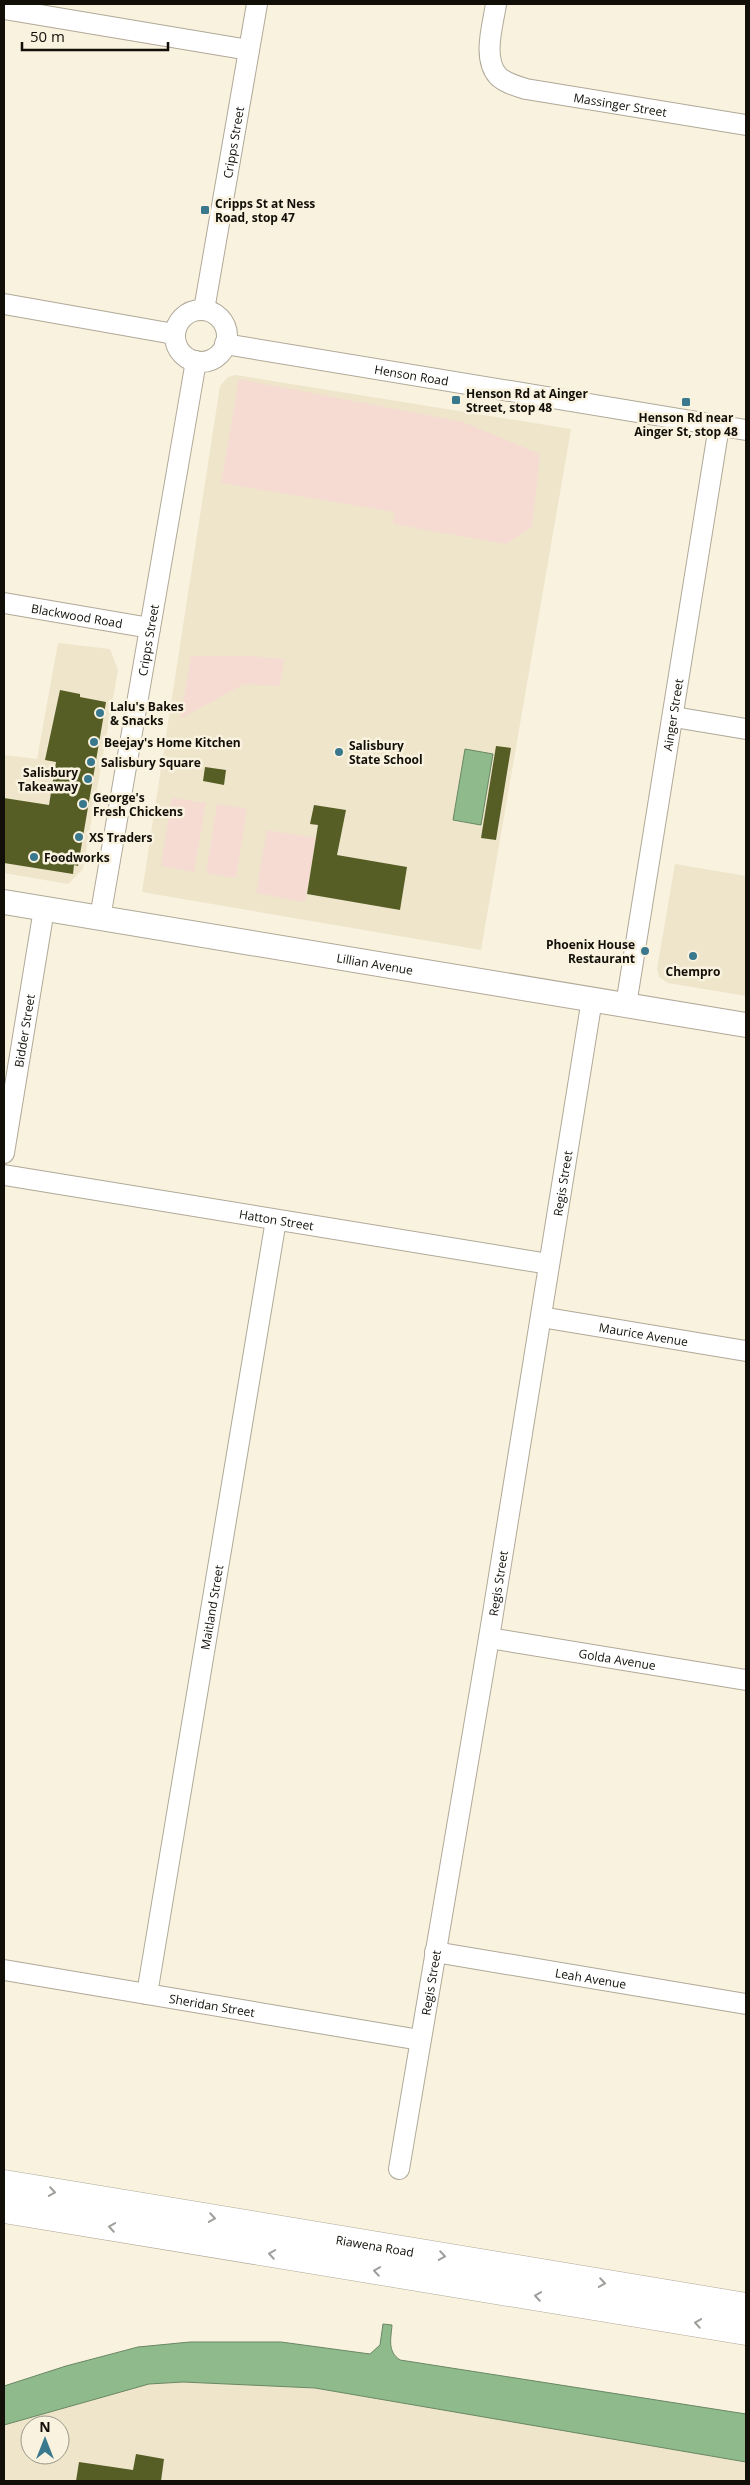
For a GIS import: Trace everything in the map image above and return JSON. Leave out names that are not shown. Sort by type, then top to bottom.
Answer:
[{"type":"highway","name":"Riawena Road","points":[[4,2184],[746,2307]]},
{"type":"highway","name":"Riawena Road","points":[[4,2209],[746,2331]]},
{"type":"street","name":"Cripps Street","points":[[204,310],[257,4]]},
{"type":"street","name":"Massinger Street","points":[[496,4],[490,46],[491,62],[498,76],[509,83],[526,89],[746,125]]},
{"type":"street","points":[[4,9],[249,50]]},
{"type":"street","points":[[4,304],[174,334]]},
{"type":"street","points":[[204,310],[217,316],[223,322],[227,336],[226,344],[211,360],[196,361],[182,354],[178,349],[174,334],[176,326],[187,314],[204,310]]},
{"type":"street","name":"Henson Road","points":[[226,344],[746,430]]},
{"type":"street","name":"Cripps Street","points":[[100,918],[196,361]]},
{"type":"street","name":"Ainger Street","points":[[626,1005],[674,717],[719,426]]},
{"type":"street","name":"Blackwood Road","points":[[4,603],[150,628]]},
{"type":"street","points":[[674,717],[746,729]]},
{"type":"street","name":"Lillian Avenue","points":[[4,902],[746,1025]]},
{"type":"street","name":"Bidder Street","points":[[4,1153],[44,909]]},
{"type":"street","name":"Regis Street","points":[[399,2168],[489,1638],[592,999]]},
{"type":"street","name":"Hatton Street","points":[[4,1175],[550,1264]]},
{"type":"street","name":"Maitland Street","points":[[146,1994],[276,1220]]},
{"type":"street","name":"Maurice Avenue","points":[[541,1318],[746,1351]]},
{"type":"street","name":"Golda Avenue","points":[[489,1638],[746,1680]]},
{"type":"street","name":"Leah Avenue","points":[[435,1952],[746,2004]]},
{"type":"street","name":"Sheridan Street","points":[[4,1970],[420,2040]]},
{"type":"shaded area","name":"Salisbury State School","points":[[236,375],[571,429],[481,950],[142,892],[220,386],[228,377]]},
{"type":"shaded area","points":[[239,379],[463,422],[540,454],[532,527],[506,544],[393,524],[394,512],[221,483]]},
{"type":"shaded area","points":[[58,643],[110,649],[118,670],[83,869],[68,884],[4,873],[4,755],[37,759]]},
{"type":"shaded area","points":[[191,656],[250,656],[284,659],[280,686],[244,684],[180,719]]},
{"type":"shaded area","points":[[465,749],[493,754],[481,825],[453,820]]},
{"type":"shaded area","points":[[172,798],[206,803],[194,872],[161,866]]},
{"type":"shaded area","points":[[217,804],[247,809],[236,878],[206,873]]},
{"type":"shaded area","points":[[267,830],[316,838],[305,902],[256,893]]},
{"type":"shaded area","points":[[675,864],[746,876],[746,996],[668,983],[659,977],[657,969]]},
{"type":"shaded area","points":[[383,2324],[392,2325],[391,2349],[400,2360],[746,2414],[746,2462],[315,2388],[183,2382],[149,2384],[39,2415],[20,2415],[20,2420],[4,2425],[4,2386],[66,2366],[138,2347],[190,2342],[281,2342],[370,2354],[380,2345]]},
{"type":"shaded area","points":[[183,2382],[315,2388],[746,2462],[746,2481],[4,2481],[4,2425],[20,2420],[20,2465],[70,2465],[70,2415],[39,2415],[149,2384]]},
{"type":"building","points":[[60,690],[80,694],[80,697],[106,702],[78,866],[74,865],[73,874],[4,863],[4,798],[49,805],[56,762],[45,760]]},
{"type":"building","points":[[496,746],[511,748],[496,840],[481,838]]},
{"type":"building","points":[[205,767],[226,770],[224,785],[203,781]]},
{"type":"building","points":[[314,805],[346,810],[337,855],[407,867],[400,910],[307,894],[318,825],[310,824]]},
{"type":"building","points":[[136,2454],[164,2459],[161,2481],[76,2481],[79,2462],[133,2470]]},
{"type":"place","name":"Cripps St at Ness Road, stop 47","points":[[205,210]]},
{"type":"place","name":"Henson Rd at Ainger Street, stop 48","points":[[456,400]]},
{"type":"place","name":"Henson Rd near Ainger St, stop 48","points":[[686,402]]},
{"type":"place","name":"Lalu's Bakes & Snacks","points":[[100,713]]},
{"type":"place","name":"Beejay's Home Kitchen","points":[[94,742]]},
{"type":"place","name":"Salisbury State School","points":[[339,752]]},
{"type":"place","name":"Salisbury Square","points":[[91,762]]},
{"type":"place","name":"Salisbury Takeaway","points":[[88,779]]},
{"type":"place","name":"George's Fresh Chickens","points":[[83,804]]},
{"type":"place","name":"XS Traders","points":[[79,837]]},
{"type":"place","name":"Foodworks","points":[[34,857]]},
{"type":"place","name":"Phoenix House Restaurant","points":[[645,951]]},
{"type":"place","name":"Chempro","points":[[693,956]]}]
